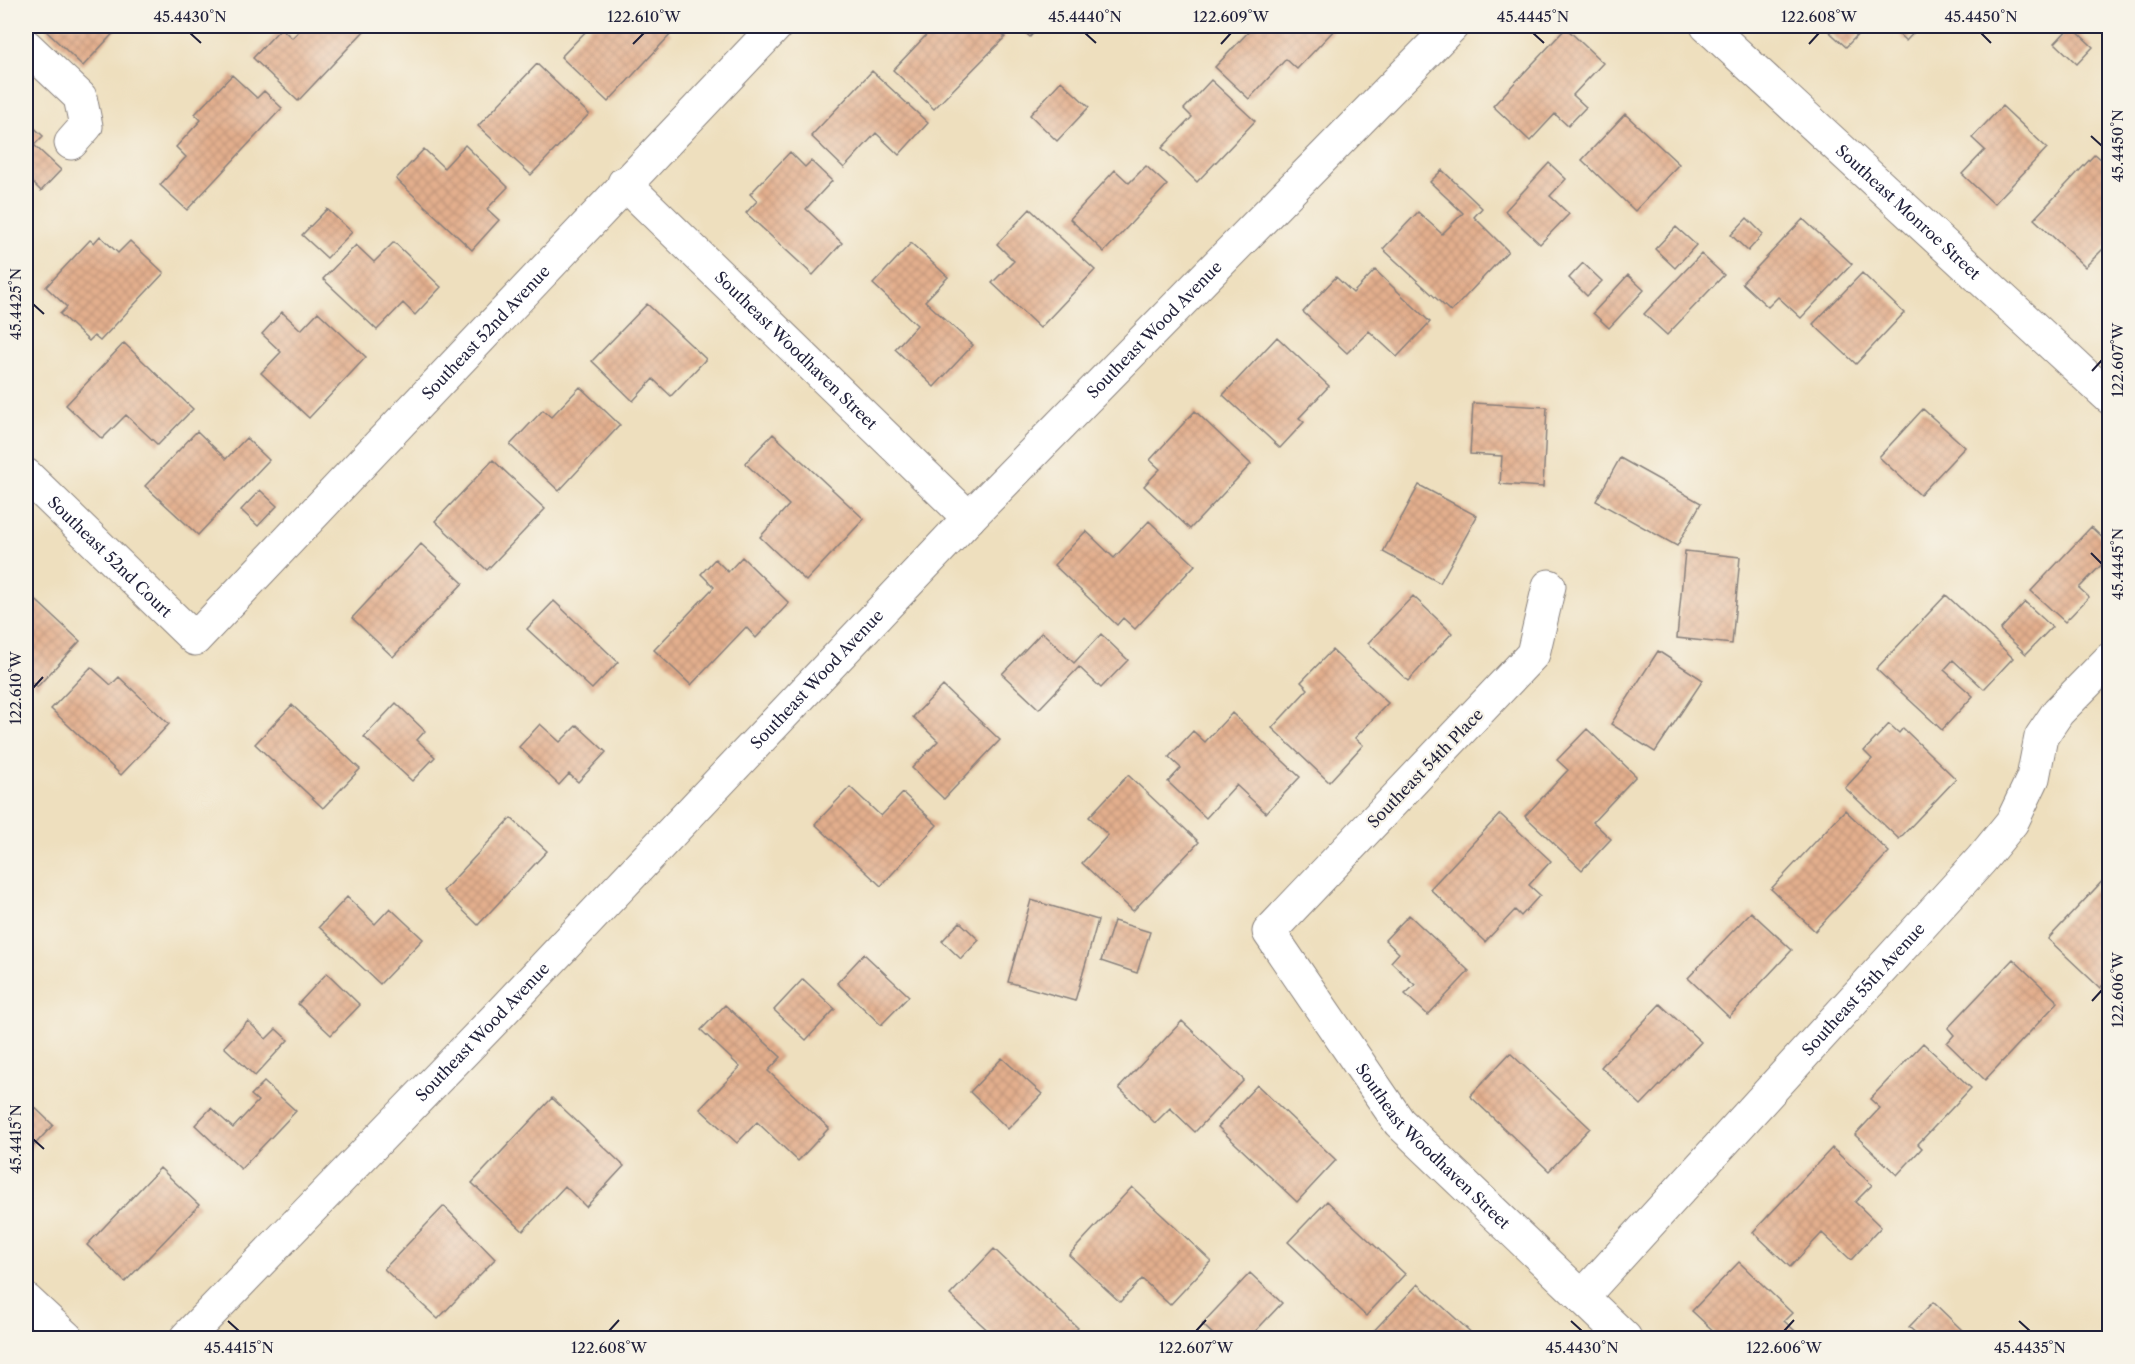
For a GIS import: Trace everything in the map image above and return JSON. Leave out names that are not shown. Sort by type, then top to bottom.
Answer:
[{"type":"street","name":"Southeast 52nd Avenue","points":[[195,639],[624,183],[776,26]]},
{"type":"street","name":"Southeast Wood Avenue","points":[[186,1338],[496,1018],[969,518],[1452,26]]},
{"type":"street","name":"Southeast Monroe Street","points":[[1707,26],[2109,398]]},
{"type":"street","points":[[26,46],[80,97],[86,126],[71,143]]},
{"type":"street","name":"Southeast Woodhaven Street","points":[[624,183],[969,518]]},
{"type":"street","name":"Southeast 52nd Court","points":[[26,475],[195,639]]},
{"type":"street","name":"Southeast 54th Place","points":[[1269,932],[1533,654],[1550,586]]},
{"type":"street","name":"Southeast 55th Avenue","points":[[1581,1297],[1981,860],[2012,822],[2033,778],[2041,737],[2058,712],[2109,659]]},
{"type":"street","name":"Southeast Woodhaven Street","points":[[1269,932],[1399,1122],[1625,1338]]},
{"type":"street","points":[[26,1300],[67,1338]]},
{"type":"building","points":[[51,26],[120,26],[83,66],[46,31]]},
{"type":"building","points":[[304,26],[358,26],[364,31],[298,101],[253,58],[281,28],[292,38]]},
{"type":"building","points":[[591,26],[662,26],[671,34],[608,102],[561,57]]},
{"type":"building","points":[[935,26],[992,26],[1005,37],[934,109],[893,70]]},
{"type":"building","points":[[1018,26],[1040,26],[1030,37]]},
{"type":"building","points":[[1254,26],[1338,26],[1297,69],[1286,59],[1249,99],[1215,67]]},
{"type":"building","points":[[1823,26],[1866,26],[1846,47]]},
{"type":"building","points":[[1890,26],[1920,26],[1906,41]]},
{"type":"building","points":[[2071,26],[2093,47],[2077,64],[2055,43]]},
{"type":"building","points":[[1566,28],[1603,63],[1573,95],[1586,107],[1568,126],[1555,114],[1530,141],[1493,106]]},
{"type":"building","points":[[537,64],[589,114],[531,175],[478,126]]},
{"type":"building","points":[[872,71],[928,123],[899,155],[876,133],[844,168],[811,136]]},
{"type":"building","points":[[232,75],[257,98],[264,91],[282,108],[187,210],[160,185],[186,157],[176,147],[201,120],[195,114]]},
{"type":"building","points":[[1211,80],[1255,121],[1197,182],[1162,148],[1192,117],[1184,109]]},
{"type":"building","points":[[1061,81],[1089,107],[1057,141],[1030,115]]},
{"type":"building","points":[[2002,106],[2047,148],[1994,204],[1962,174],[1985,150],[1972,138]]},
{"type":"building","points":[[1625,114],[1679,164],[1635,211],[1582,160]]},
{"type":"building","points":[[26,120],[43,136],[34,145],[61,170],[41,191],[26,176]]},
{"type":"building","points":[[465,145],[508,187],[487,209],[499,220],[472,250],[396,179],[424,149],[444,168]]},
{"type":"building","points":[[790,152],[805,167],[811,161],[832,181],[806,209],[842,243],[813,275],[746,213],[757,201],[750,194]]},
{"type":"building","points":[[2095,154],[2110,167],[2110,242],[2085,267],[2034,219]]},
{"type":"building","points":[[1549,163],[1566,179],[1550,196],[1569,214],[1540,244],[1505,211]]},
{"type":"building","points":[[1146,166],[1167,185],[1104,252],[1070,219],[1115,170],[1129,183]]},
{"type":"building","points":[[1442,170],[1482,208],[1474,217],[1508,251],[1451,312],[1383,249],[1418,212],[1442,234],[1463,213],[1430,182]]},
{"type":"building","points":[[327,209],[352,232],[327,258],[302,235]]},
{"type":"building","points":[[1030,209],[1095,270],[1040,328],[992,283],[1014,261],[997,244]]},
{"type":"building","points":[[1747,218],[1763,234],[1748,251],[1731,235]]},
{"type":"building","points":[[1803,219],[1852,264],[1801,318],[1778,297],[1768,307],[1742,283]]},
{"type":"building","points":[[1676,227],[1696,245],[1675,268],[1655,249]]},
{"type":"building","points":[[100,236],[118,253],[130,241],[164,273],[100,341],[94,336],[89,341],[60,314],[67,307],[46,287],[90,240],[94,243]]},
{"type":"building","points":[[394,242],[441,287],[415,315],[403,303],[377,330],[323,279],[356,245],[374,262]]},
{"type":"building","points":[[911,243],[948,277],[925,301],[973,345],[934,387],[895,349],[917,325],[873,284]]},
{"type":"building","points":[[1701,254],[1724,275],[1667,335],[1644,314]]},
{"type":"building","points":[[1583,263],[1602,281],[1587,296],[1569,278]]},
{"type":"building","points":[[1375,270],[1430,322],[1397,357],[1369,331],[1347,353],[1303,312],[1336,277],[1353,293]]},
{"type":"building","points":[[1862,273],[1904,313],[1856,364],[1813,324]]},
{"type":"building","points":[[1628,275],[1644,290],[1609,328],[1593,313]]},
{"type":"building","points":[[647,304],[706,359],[671,396],[653,379],[633,401],[592,361]]},
{"type":"building","points":[[282,312],[301,330],[318,312],[366,357],[309,418],[261,373],[281,352],[262,334]]},
{"type":"building","points":[[1277,337],[1329,386],[1299,418],[1304,422],[1280,448],[1223,395]]},
{"type":"building","points":[[124,343],[193,409],[158,445],[126,415],[102,439],[66,405]]},
{"type":"building","points":[[580,387],[620,425],[559,491],[510,445],[543,410],[551,417]]},
{"type":"building","points":[[1473,403],[1547,407],[1543,487],[1500,484],[1502,456],[1470,454]]},
{"type":"building","points":[[1923,409],[1965,447],[1920,495],[1879,457]]},
{"type":"building","points":[[1195,411],[1251,464],[1190,529],[1144,486],[1160,469],[1150,460]]},
{"type":"building","points":[[197,431],[226,459],[246,438],[269,460],[198,535],[145,486]]},
{"type":"building","points":[[773,434],[864,519],[806,581],[760,537],[789,505],[745,463]]},
{"type":"building","points":[[1620,458],[1701,503],[1677,546],[1596,501]]},
{"type":"building","points":[[493,460],[545,509],[487,570],[435,521]]},
{"type":"building","points":[[1419,485],[1477,516],[1440,583],[1383,552]]},
{"type":"building","points":[[260,490],[277,506],[258,526],[241,510]]},
{"type":"building","points":[[1149,521],[1195,565],[1135,629],[1123,618],[1117,625],[1054,565],[1086,531],[1114,558]]},
{"type":"building","points":[[2091,527],[2110,545],[2110,556],[2079,588],[2089,597],[2065,622],[2031,591]]},
{"type":"building","points":[[421,544],[463,583],[393,657],[352,618]]},
{"type":"building","points":[[1685,551],[1740,557],[1732,644],[1677,638]]},
{"type":"building","points":[[742,557],[789,603],[756,638],[746,627],[691,685],[654,650],[714,587],[701,574],[715,559],[728,572]]},
{"type":"building","points":[[26,591],[80,641],[37,687],[26,677]]},
{"type":"building","points":[[1946,595],[2013,658],[1984,689],[1953,660],[1944,670],[1973,696],[1942,730],[1876,669]]},
{"type":"building","points":[[1413,596],[1452,633],[1408,681],[1368,643]]},
{"type":"building","points":[[554,601],[618,662],[592,689],[527,629]]},
{"type":"building","points":[[2025,602],[2052,627],[2026,654],[2000,630]]},
{"type":"building","points":[[1042,632],[1074,663],[1101,634],[1128,660],[1101,688],[1079,667],[1039,709],[1002,674]]},
{"type":"building","points":[[1332,650],[1388,703],[1355,738],[1363,745],[1329,782],[1272,728],[1308,689],[1301,682]]},
{"type":"building","points":[[1658,651],[1703,680],[1655,752],[1611,724]]},
{"type":"building","points":[[91,667],[111,685],[119,677],[169,724],[121,775],[51,709]]},
{"type":"building","points":[[943,686],[1000,740],[944,799],[912,768],[938,741],[913,717]]},
{"type":"building","points":[[396,703],[425,731],[417,740],[435,757],[412,781],[364,737]]},
{"type":"building","points":[[292,705],[360,769],[323,808],[255,744]]},
{"type":"building","points":[[1232,713],[1300,777],[1266,813],[1236,785],[1206,818],[1168,782],[1181,768],[1169,757],[1193,731],[1205,742]]},
{"type":"building","points":[[540,724],[560,742],[577,725],[606,752],[578,782],[569,774],[559,785],[519,747]]},
{"type":"building","points":[[1889,724],[1899,733],[1903,728],[1956,779],[1899,839],[1845,788],[1872,759],[1864,751]]},
{"type":"building","points":[[1587,729],[1636,776],[1593,822],[1611,839],[1582,870],[1525,816],[1568,770],[1557,760]]},
{"type":"building","points":[[1128,775],[1199,842],[1133,911],[1082,863],[1108,835],[1089,817]]},
{"type":"building","points":[[850,787],[881,816],[903,793],[937,825],[881,886],[815,824]]},
{"type":"building","points":[[1845,810],[1889,852],[1815,931],[1771,889]]},
{"type":"building","points":[[1500,814],[1551,861],[1529,885],[1540,895],[1521,916],[1515,910],[1485,942],[1430,889]]},
{"type":"building","points":[[511,818],[547,851],[478,925],[443,891]]},
{"type":"building","points":[[2110,873],[2110,978],[2100,988],[2048,939]]},
{"type":"building","points":[[347,897],[375,924],[390,908],[423,939],[380,984],[319,927]]},
{"type":"building","points":[[1031,900],[1098,920],[1075,1001],[1008,982]]},
{"type":"building","points":[[1751,912],[1792,950],[1729,1017],[1688,978]]},
{"type":"building","points":[[1409,915],[1469,971],[1428,1015],[1405,994],[1415,985],[1391,962],[1399,953],[1385,940]]},
{"type":"building","points":[[1114,921],[1150,932],[1137,973],[1101,961]]},
{"type":"building","points":[[960,922],[979,940],[961,959],[942,941]]},
{"type":"building","points":[[864,954],[909,996],[881,1025],[837,983]]},
{"type":"building","points":[[2013,959],[2058,1002],[1985,1080],[1947,1043],[1954,1035],[1948,1028]]},
{"type":"building","points":[[327,973],[360,1005],[331,1035],[298,1004]]},
{"type":"building","points":[[803,979],[835,1009],[806,1040],[774,1010]]},
{"type":"building","points":[[1660,1004],[1701,1042],[1641,1105],[1601,1067]]},
{"type":"building","points":[[725,1005],[781,1057],[768,1071],[829,1128],[798,1161],[757,1122],[737,1143],[700,1109],[740,1067],[701,1030]]},
{"type":"building","points":[[248,1021],[266,1039],[276,1029],[288,1040],[255,1076],[224,1047]]},
{"type":"building","points":[[1182,1021],[1244,1080],[1195,1132],[1170,1108],[1155,1123],[1119,1088]]},
{"type":"building","points":[[1923,1043],[1971,1088],[1918,1144],[1922,1148],[1897,1175],[1855,1135],[1880,1108],[1870,1099]]},
{"type":"building","points":[[1510,1053],[1590,1128],[1549,1171],[1470,1096]]},
{"type":"building","points":[[1002,1058],[1042,1094],[1008,1129],[970,1092]]},
{"type":"building","points":[[264,1082],[296,1111],[241,1169],[195,1125],[211,1108],[233,1128],[258,1101],[251,1095]]},
{"type":"building","points":[[1257,1085],[1336,1160],[1297,1202],[1218,1127]]},
{"type":"building","points":[[552,1098],[624,1166],[586,1207],[565,1186],[523,1231],[472,1183]]},
{"type":"building","points":[[26,1099],[53,1125],[26,1154]]},
{"type":"building","points":[[1832,1148],[1872,1185],[1855,1202],[1881,1227],[1851,1260],[1822,1233],[1790,1267],[1753,1232]]},
{"type":"building","points":[[160,1168],[199,1205],[125,1282],[87,1245]]},
{"type":"building","points":[[1132,1187],[1211,1261],[1170,1305],[1142,1279],[1120,1302],[1069,1255]]},
{"type":"building","points":[[1327,1201],[1405,1274],[1366,1316],[1288,1242]]},
{"type":"building","points":[[444,1206],[495,1259],[438,1319],[384,1269]]},
{"type":"building","points":[[994,1249],[1078,1328],[1068,1338],[1016,1338],[1013,1336],[996,1338],[950,1295]]},
{"type":"building","points":[[1739,1262],[1792,1313],[1784,1321],[1803,1338],[1721,1338],[1692,1311]]},
{"type":"building","points":[[1250,1273],[1282,1303],[1249,1338],[1217,1338],[1202,1324]]},
{"type":"building","points":[[1418,1284],[1477,1338],[1367,1338]]},
{"type":"building","points":[[1933,1302],[1964,1332],[1958,1338],[1921,1338],[1909,1327]]}]
